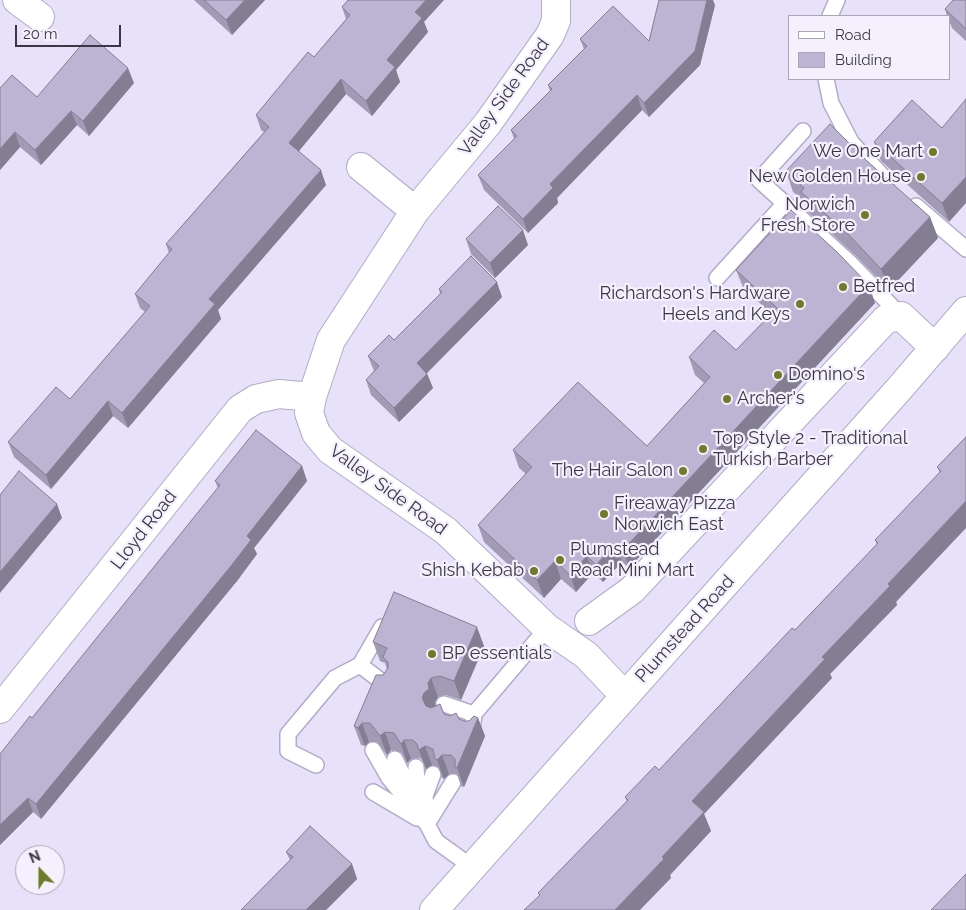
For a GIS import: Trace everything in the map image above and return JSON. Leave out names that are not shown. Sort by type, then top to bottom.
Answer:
[{"type":"street","points":[[17,0],[40,17]]},
{"type":"street","name":"Valley Side Road","points":[[556,0],[556,21],[550,35],[488,124],[415,211],[331,340],[312,397],[310,413],[316,433],[330,450],[446,531],[547,628],[586,656],[625,696]]},
{"type":"street","points":[[361,167],[415,211]]},
{"type":"street","name":"Plumstead Road","points":[[434,910],[966,311]]},
{"type":"street","points":[[589,621],[632,590],[893,318],[935,348]]},
{"type":"street","name":"Lloyd Road","points":[[0,709],[240,409],[256,399],[279,394],[312,397]]},
{"type":"lane","points":[[830,15],[837,0]]},
{"type":"lane","points":[[826,80],[831,103],[851,142],[881,175],[966,249]]},
{"type":"lane","points":[[803,130],[759,180],[849,262],[893,318]]},
{"type":"lane","points":[[717,278],[785,203]]},
{"type":"lane","points":[[316,765],[288,751],[288,734],[335,678],[360,665],[382,627]]},
{"type":"lane","points":[[456,724],[474,714],[547,628]]},
{"type":"lane","points":[[360,665],[386,685]]},
{"type":"lane","points":[[446,710],[474,714]]},
{"type":"lane","points":[[472,731],[474,714]]},
{"type":"lane","points":[[373,750],[389,778],[427,824]]},
{"type":"lane","points":[[395,759],[436,841],[472,867]]},
{"type":"lane","points":[[416,767],[417,798],[427,824]]},
{"type":"lane","points":[[427,824],[425,796],[433,774]]},
{"type":"lane","points":[[427,824],[453,782]]},
{"type":"lane","points":[[374,792],[427,824]]},
{"type":"building","points":[[204,0],[245,0],[226,20]]},
{"type":"building","points":[[348,0],[426,0],[415,12],[422,18],[387,60],[395,67],[366,101],[341,79],[289,143],[321,170],[209,299],[215,304],[122,413],[108,401],[46,475],[8,442],[56,387],[70,399],[150,306],[135,294],[172,249],[166,244],[269,127],[256,115],[308,52],[314,57],[350,15],[342,7]]},
{"type":"building","points":[[659,0],[707,0],[695,51],[644,103],[637,95],[550,184],[553,188],[523,219],[478,175],[517,136],[511,130],[552,89],[548,85],[587,46],[580,39],[613,6],[649,41]]},
{"type":"building","points":[[953,0],[966,0],[966,29],[945,9]]},
{"type":"building","points":[[90,35],[128,68],[83,121],[71,111],[35,150],[15,132],[0,149],[0,88],[12,75],[37,97]]},
{"type":"building","points":[[966,99],[966,177],[942,203],[874,142],[912,100],[942,128]]},
{"type":"building","name":"Norwich Fresh Store","points":[[830,124],[867,161],[930,217],[881,269],[848,234],[801,192],[804,188],[786,171]]},
{"type":"building","points":[[498,206],[523,230],[490,263],[466,239]]},
{"type":"building","points":[[791,210],[836,251],[869,285],[623,550],[615,544],[596,565],[587,556],[570,575],[555,561],[537,580],[478,525],[532,467],[513,450],[578,382],[647,446],[710,377],[689,357],[714,330],[736,350],[777,308],[736,270]]},
{"type":"building","points":[[471,256],[497,282],[417,363],[427,374],[394,408],[366,380],[379,366],[368,356],[389,335],[394,340],[442,292],[439,289]]},
{"type":"building","points":[[256,430],[302,466],[247,536],[251,540],[231,566],[36,804],[28,798],[0,825],[0,754],[30,716],[32,718],[220,485],[215,481]]},
{"type":"building","points":[[966,437],[966,501],[888,584],[890,586],[822,657],[825,659],[692,801],[704,812],[662,857],[664,859],[615,910],[524,910],[540,895],[538,893],[628,800],[625,797],[655,766],[659,770],[792,628],[795,630],[878,543],[875,540],[941,471],[937,467]]},
{"type":"building","points":[[19,471],[57,504],[0,572],[0,495]]},
{"type":"building","points":[[394,592],[477,627],[454,681],[440,676],[431,678],[428,683],[429,689],[422,698],[426,706],[431,708],[440,704],[444,714],[450,716],[456,713],[459,719],[464,721],[469,721],[474,716],[478,718],[457,768],[455,767],[455,759],[451,755],[442,755],[437,760],[435,759],[433,749],[425,746],[419,750],[413,740],[404,740],[401,744],[394,733],[385,732],[380,736],[370,723],[362,723],[358,728],[354,726],[376,675],[383,675],[388,668],[388,662],[383,657],[387,648],[373,642]]},
{"type":"building","points":[[310,826],[352,864],[306,910],[241,910],[293,857],[286,852]]},
{"type":"building","points":[[966,874],[966,910],[931,910]]},
{"type":"place","name":"We One Mart","points":[[933,152]]},
{"type":"place","name":"New Golden House","points":[[921,177]]},
{"type":"place","name":"Norwich Fresh Store","points":[[865,215]]},
{"type":"place","name":"Betfred","points":[[843,287]]},
{"type":"place","name":"Richardson's Hardware Heels and Keys","points":[[800,304]]},
{"type":"place","name":"Domino's","points":[[778,375]]},
{"type":"place","name":"Archer's","points":[[727,399]]},
{"type":"place","name":"Top Style 2 - Traditional Turkish Barber","points":[[703,449]]},
{"type":"place","name":"The Hair Salon","points":[[683,471]]},
{"type":"place","name":"Fireaway Pizza Norwich East","points":[[604,514]]},
{"type":"place","name":"Plumstead Road Mini Mart","points":[[560,560]]},
{"type":"place","name":"Shish Kebab","points":[[534,571]]},
{"type":"place","name":"BP essentials","points":[[432,654]]}]
